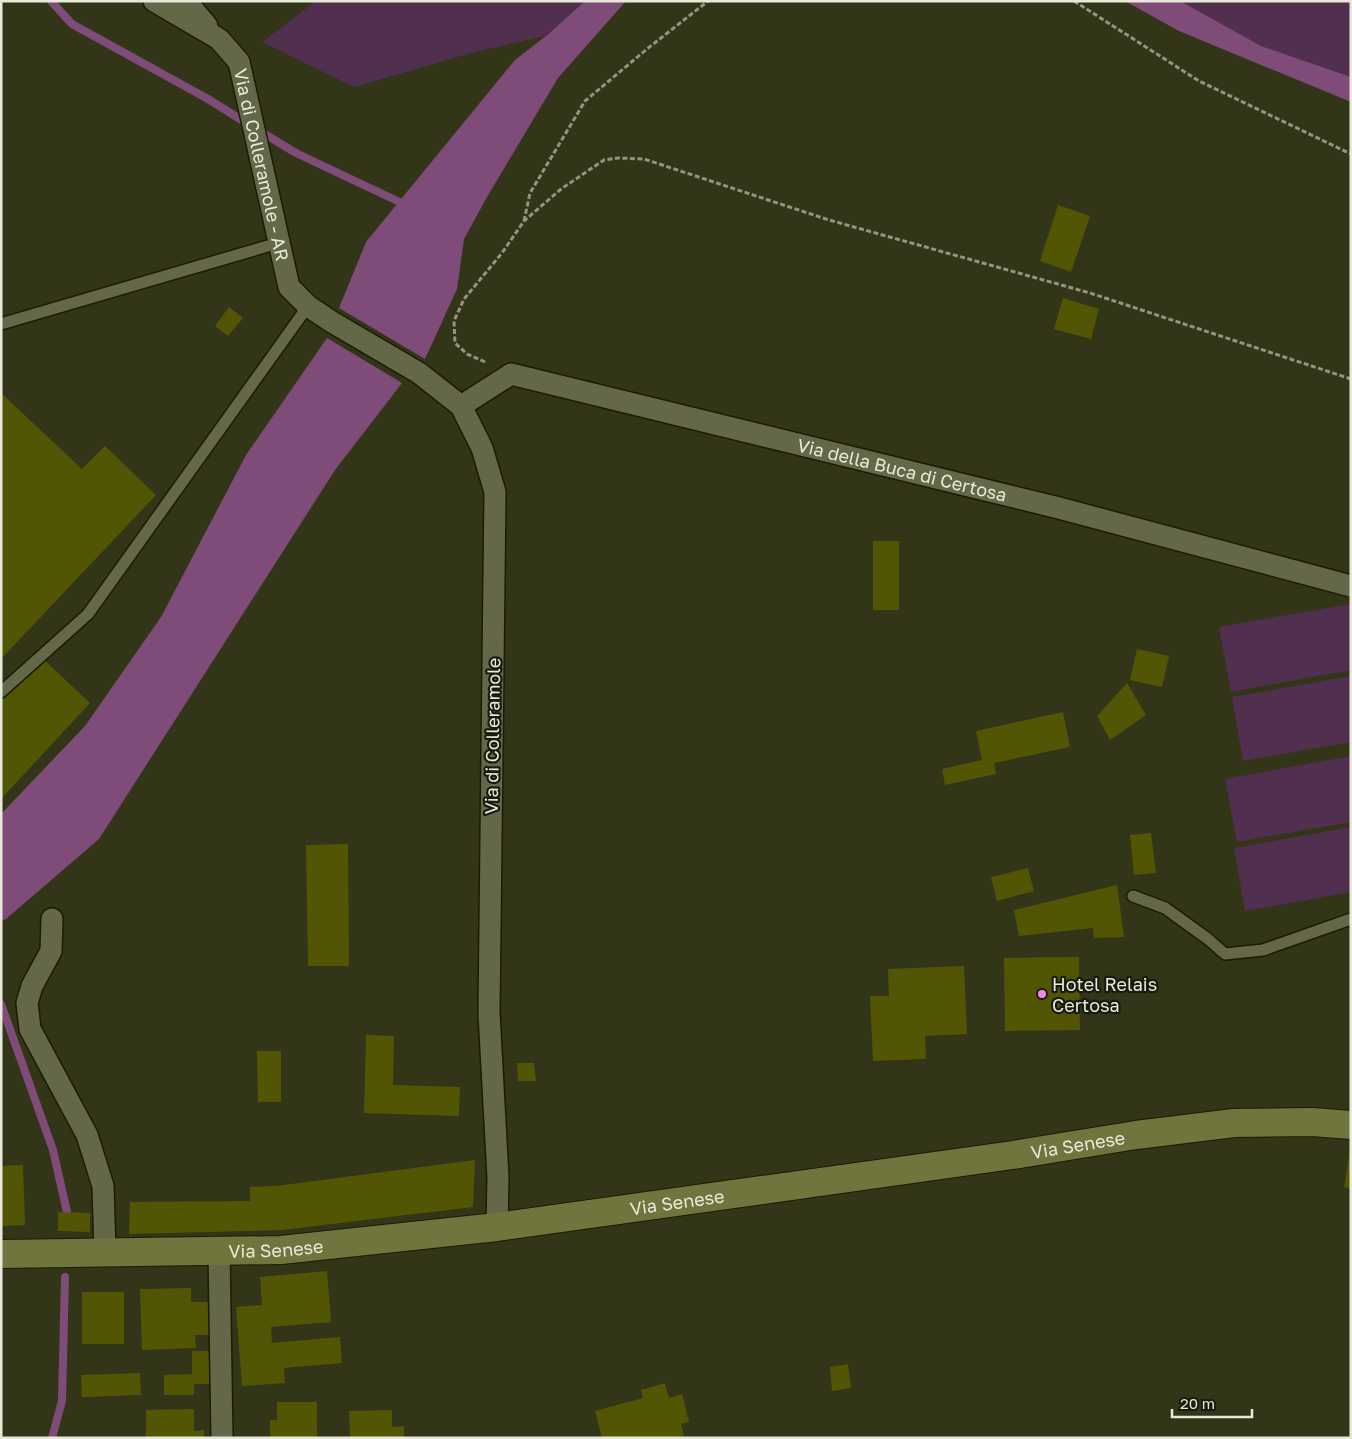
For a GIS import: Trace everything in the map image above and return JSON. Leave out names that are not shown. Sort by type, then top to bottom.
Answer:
[{"type":"main road","name":"Via Senese","points":[[1,1254],[281,1250],[497,1227],[994,1158],[1136,1135],[1234,1123],[1312,1122],[1351,1125]]},
{"type":"street","name":"Via di Colleramole - AR","points":[[154,1],[219,39],[239,62],[289,287],[308,306],[332,322]]},
{"type":"street","points":[[186,1],[219,39]]},
{"type":"street","name":"Via di Colleramole","points":[[332,322],[419,373],[461,406],[482,448],[495,492],[489,1013],[498,1177],[497,1227]]},
{"type":"street","points":[[461,406],[511,374]]},
{"type":"street","name":"Via della Buca di Certosa","points":[[511,374],[1059,508],[1351,586]]},
{"type":"street","points":[[52,919],[52,951],[32,986],[27,1003],[30,1029],[87,1135],[103,1186],[105,1252]]},
{"type":"street","points":[[218,1251],[222,1438]]},
{"type":"lane","points":[[1,324],[278,243]]},
{"type":"lane","points":[[1,692],[88,614],[308,306]]},
{"type":"lane","points":[[1134,896],[1164,908],[1208,939],[1225,954],[1263,950],[1351,919]]},
{"type":"path","points":[[524,222],[530,192],[585,101],[708,1]]},
{"type":"path","points":[[1074,1],[1199,81],[1351,154]]},
{"type":"path","points":[[511,374],[467,354],[455,342],[454,321],[464,299],[502,253],[524,222],[560,188],[604,160],[618,158],[644,159],[829,220],[1090,293],[1351,379]]},
{"type":"shaded area","points":[[316,1],[585,1],[545,36],[471,53],[354,87],[262,42]]},
{"type":"shaded area","points":[[585,1],[626,1],[558,78],[487,197],[464,239],[457,289],[425,359],[339,308],[366,242],[515,60],[546,36]]},
{"type":"shaded area","points":[[1125,1],[1180,1],[1261,46],[1351,77],[1351,102],[1179,31]]},
{"type":"shaded area","points":[[1179,1],[1351,1],[1351,77],[1261,46]]},
{"type":"shaded area","points":[[327,338],[402,383],[335,470],[99,839],[6,919],[1,921],[1,814],[85,726],[161,617],[246,455]]},
{"type":"shaded area","points":[[1351,604],[1351,670],[1231,692],[1219,627]]},
{"type":"shaded area","points":[[1351,676],[1351,742],[1243,761],[1232,697]]},
{"type":"shaded area","points":[[1351,756],[1351,822],[1237,842],[1225,779]]},
{"type":"shaded area","points":[[1351,827],[1351,892],[1245,911],[1234,848]]},
{"type":"building","points":[[1058,205],[1090,216],[1071,272],[1040,261]]},
{"type":"building","points":[[1063,298],[1099,309],[1091,339],[1054,329]]},
{"type":"building","points":[[229,307],[243,318],[228,336],[215,326]]},
{"type":"building","points":[[1,393],[82,469],[105,446],[156,495],[1,659]]},
{"type":"building","points":[[873,541],[899,541],[899,610],[873,610]]},
{"type":"building","points":[[1137,649],[1169,656],[1162,687],[1130,680]]},
{"type":"building","points":[[41,657],[90,703],[1,799],[1,700]]},
{"type":"building","points":[[1127,683],[1146,715],[1110,740],[1097,716]]},
{"type":"building","points":[[1063,712],[1070,747],[994,763],[996,774],[945,785],[942,769],[982,760],[976,731]]},
{"type":"building","points":[[1151,833],[1156,873],[1134,875],[1130,835]]},
{"type":"building","points":[[348,844],[349,966],[308,966],[306,845]]},
{"type":"building","points":[[1028,868],[1034,891],[997,901],[991,877]]},
{"type":"building","points":[[1117,885],[1124,937],[1094,938],[1093,928],[1019,936],[1014,910]]},
{"type":"building","name":"Hotel Relais Certosa","points":[[1079,957],[1080,1030],[1005,1031],[1004,958]]},
{"type":"building","points":[[964,966],[967,1034],[925,1036],[926,1059],[873,1061],[870,996],[889,996],[888,969]]},
{"type":"building","points":[[366,1035],[394,1036],[393,1085],[460,1087],[459,1116],[364,1113]]},
{"type":"building","points":[[257,1051],[281,1051],[281,1102],[258,1102]]},
{"type":"building","points":[[517,1063],[534,1063],[536,1081],[518,1081]]},
{"type":"building","points":[[1351,1151],[1351,1189],[1344,1187]]},
{"type":"building","points":[[475,1160],[473,1207],[282,1230],[129,1234],[130,1202],[250,1201],[250,1187],[276,1186]]},
{"type":"building","points":[[23,1165],[25,1225],[1,1226],[1,1166]]},
{"type":"building","points":[[58,1212],[90,1213],[90,1232],[58,1231]]},
{"type":"building","points":[[327,1271],[331,1322],[271,1327],[272,1343],[340,1337],[342,1363],[284,1368],[285,1383],[242,1386],[236,1307],[262,1305],[260,1277]]},
{"type":"building","points":[[191,1288],[191,1302],[211,1302],[212,1335],[195,1335],[196,1348],[142,1350],[140,1289]]},
{"type":"building","points":[[82,1292],[124,1292],[124,1344],[82,1344]]},
{"type":"building","points":[[192,1351],[214,1351],[215,1384],[194,1384],[194,1395],[164,1395],[164,1375],[192,1374]]},
{"type":"building","points":[[848,1364],[851,1388],[832,1391],[830,1367]]},
{"type":"building","points":[[140,1373],[141,1395],[82,1397],[81,1375]]},
{"type":"building","points":[[665,1383],[669,1398],[682,1394],[689,1422],[681,1424],[684,1436],[675,1438],[602,1438],[595,1411],[643,1398],[641,1390]]},
{"type":"building","points":[[277,1402],[317,1402],[317,1438],[270,1438],[270,1420],[277,1420]]},
{"type":"building","points":[[194,1409],[194,1431],[204,1430],[204,1438],[146,1438],[146,1410]]},
{"type":"building","points":[[392,1410],[392,1427],[404,1426],[404,1438],[350,1438],[349,1411]]},
{"type":"waterway","points":[[51,1],[72,24],[208,99],[248,124]]},
{"type":"waterway","points":[[258,130],[296,153],[408,206]]},
{"type":"waterway","points":[[1,1004],[53,1150],[67,1212]]},
{"type":"waterway","points":[[52,1438],[62,1401],[65,1277]]},
{"type":"place","name":"Hotel Relais Certosa","points":[[1042,994]]}]
